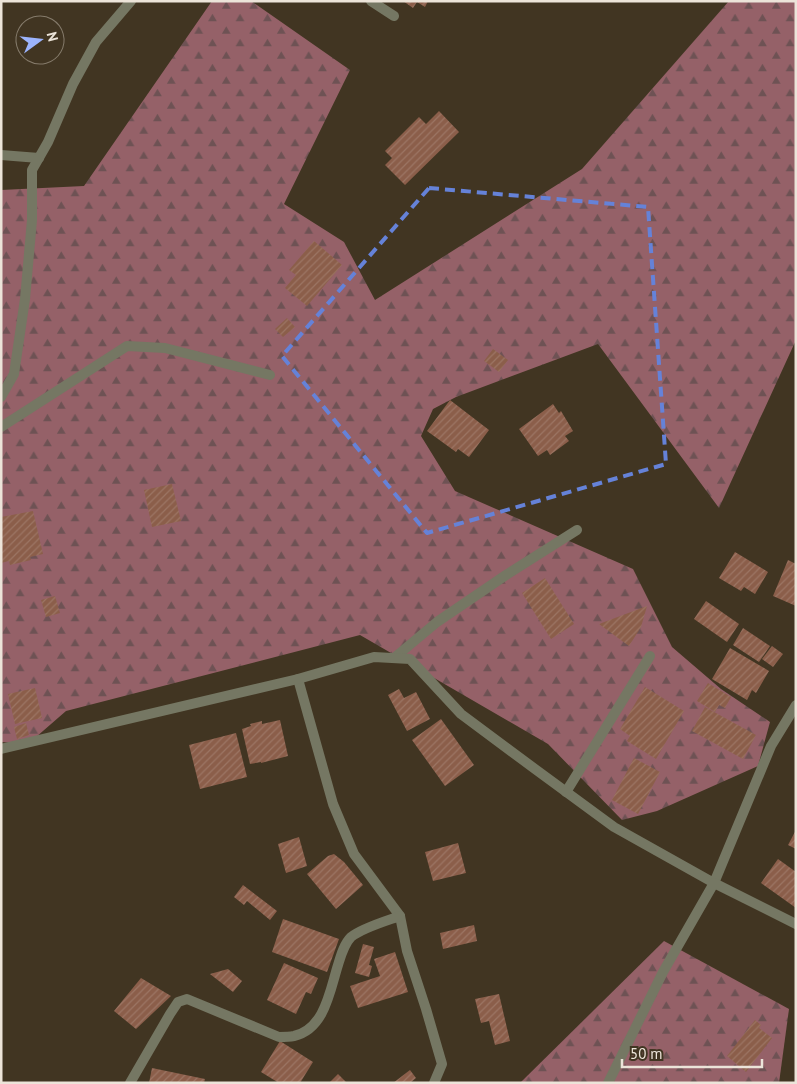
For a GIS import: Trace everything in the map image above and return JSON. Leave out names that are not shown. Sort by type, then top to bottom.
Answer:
[{"type":"street","points":[[1,397],[14,374],[25,299],[32,220],[32,170],[48,142],[73,84],[96,42],[131,1]]},
{"type":"street","points":[[371,1],[394,16]]},
{"type":"street","points":[[1,155],[39,158]]},
{"type":"street","points":[[1,427],[127,346],[165,348],[270,375]]},
{"type":"street","points":[[394,658],[444,617],[578,530]]},
{"type":"street","points":[[566,792],[650,656]]},
{"type":"street","points":[[1,749],[298,679],[374,657],[410,659],[461,714],[614,827],[714,883],[796,924]]},
{"type":"street","points":[[298,679],[333,804],[354,854],[400,916],[407,951],[442,1064],[434,1083]]},
{"type":"street","points":[[608,1083],[663,972],[714,883],[771,746],[796,705]]},
{"type":"street","points":[[130,1083],[178,1002],[187,999],[279,1037],[295,1036],[309,1029],[318,1020],[325,1008],[342,952],[350,938],[358,932],[400,916]]},
{"type":"highlighted area","points":[[429,188],[648,207],[666,464],[427,533],[282,356]]},
{"type":"green space","points":[[212,1],[251,1],[350,70],[284,204],[344,242],[375,300],[582,169],[729,1],[796,1],[796,340],[719,508],[598,344],[456,397],[433,409],[421,436],[455,491],[633,569],[672,647],[721,689],[770,722],[758,766],[657,811],[622,820],[548,744],[360,635],[66,711],[28,744],[1,742],[1,190],[84,186]]},
{"type":"green space","points":[[664,941],[789,1009],[779,1083],[520,1083]]},
{"type":"building","points":[[403,1],[428,1],[425,7],[417,2],[413,8]]},
{"type":"building","points":[[439,111],[459,132],[405,185],[385,165],[392,158],[385,151],[419,117],[426,124]]},
{"type":"building","points":[[314,241],[342,265],[307,306],[285,288],[296,275],[289,270]]},
{"type":"building","points":[[287,318],[295,327],[283,337],[275,329]]},
{"type":"building","points":[[493,349],[508,360],[499,372],[484,361]]},
{"type":"building","points":[[450,400],[489,430],[469,457],[458,449],[456,452],[427,431]]},
{"type":"building","points":[[553,404],[559,413],[561,411],[573,431],[565,436],[569,441],[550,455],[547,450],[538,456],[519,429]]},
{"type":"building","points":[[172,484],[181,521],[152,527],[144,490]]},
{"type":"building","points":[[33,511],[43,554],[30,557],[31,560],[10,565],[9,561],[1,563],[1,517]]},
{"type":"building","points":[[735,552],[768,572],[755,594],[744,587],[741,591],[719,578]]},
{"type":"building","points":[[788,560],[796,564],[796,606],[773,596]]},
{"type":"building","points":[[545,578],[574,624],[551,639],[522,593]]},
{"type":"building","points":[[55,596],[60,613],[46,617],[41,600]]},
{"type":"building","points":[[706,601],[739,624],[727,642],[694,619]]},
{"type":"building","points":[[647,606],[641,627],[629,646],[599,624]]},
{"type":"building","points":[[743,628],[770,646],[759,662],[733,645]]},
{"type":"building","points":[[772,646],[783,654],[773,667],[762,659]]},
{"type":"building","points":[[730,648],[769,671],[756,693],[752,690],[747,700],[712,679]]},
{"type":"building","points":[[708,683],[731,697],[725,708],[719,705],[715,712],[697,701]]},
{"type":"building","points":[[645,687],[684,711],[656,759],[627,741],[630,736],[620,729]]},
{"type":"building","points":[[35,688],[42,718],[15,724],[8,694]]},
{"type":"building","points":[[399,689],[404,698],[416,692],[430,719],[407,731],[388,695]]},
{"type":"building","points":[[705,707],[756,735],[743,759],[692,731]]},
{"type":"building","points":[[441,719],[474,765],[445,786],[412,740]]},
{"type":"building","points":[[280,720],[288,756],[250,764],[242,729],[251,726],[250,724],[262,721],[262,724]]},
{"type":"building","points":[[26,723],[29,735],[17,739],[14,727]]},
{"type":"building","points":[[236,733],[247,777],[200,789],[189,745]]},
{"type":"building","points":[[634,758],[660,772],[638,814],[612,800]]},
{"type":"building","points":[[796,830],[796,849],[788,845]]},
{"type":"building","points":[[299,837],[307,866],[286,873],[278,844]]},
{"type":"building","points":[[458,843],[466,873],[433,881],[425,852]]},
{"type":"building","points":[[334,854],[344,862],[363,885],[336,909],[307,874],[328,856]]},
{"type":"building","points":[[778,859],[796,872],[796,908],[761,883]]},
{"type":"building","points":[[243,885],[277,911],[270,920],[247,901],[244,905],[234,897]]},
{"type":"building","points":[[283,919],[339,939],[327,972],[272,952]]},
{"type":"building","points":[[474,925],[477,941],[443,949],[440,933]]},
{"type":"building","points":[[363,944],[374,947],[369,965],[372,966],[369,977],[355,973]]},
{"type":"building","points":[[395,952],[408,992],[358,1008],[350,986],[380,976],[374,959]]},
{"type":"building","points":[[284,963],[318,978],[311,994],[306,992],[296,1014],[267,1000]]},
{"type":"building","points":[[228,969],[242,981],[233,992],[210,974]]},
{"type":"building","points":[[141,978],[171,996],[136,1029],[114,1011]]},
{"type":"building","points":[[499,994],[510,1041],[495,1045],[489,1021],[481,1023],[475,999]]},
{"type":"building","points":[[755,1020],[761,1025],[759,1028],[772,1038],[746,1072],[727,1056]]},
{"type":"building","points":[[280,1041],[313,1062],[300,1083],[279,1083],[261,1072]]},
{"type":"building","points":[[152,1068],[205,1079],[204,1083],[149,1083]]},
{"type":"building","points":[[410,1070],[416,1078],[410,1083],[393,1083]]},
{"type":"building","points":[[338,1074],[347,1083],[329,1083]]}]
